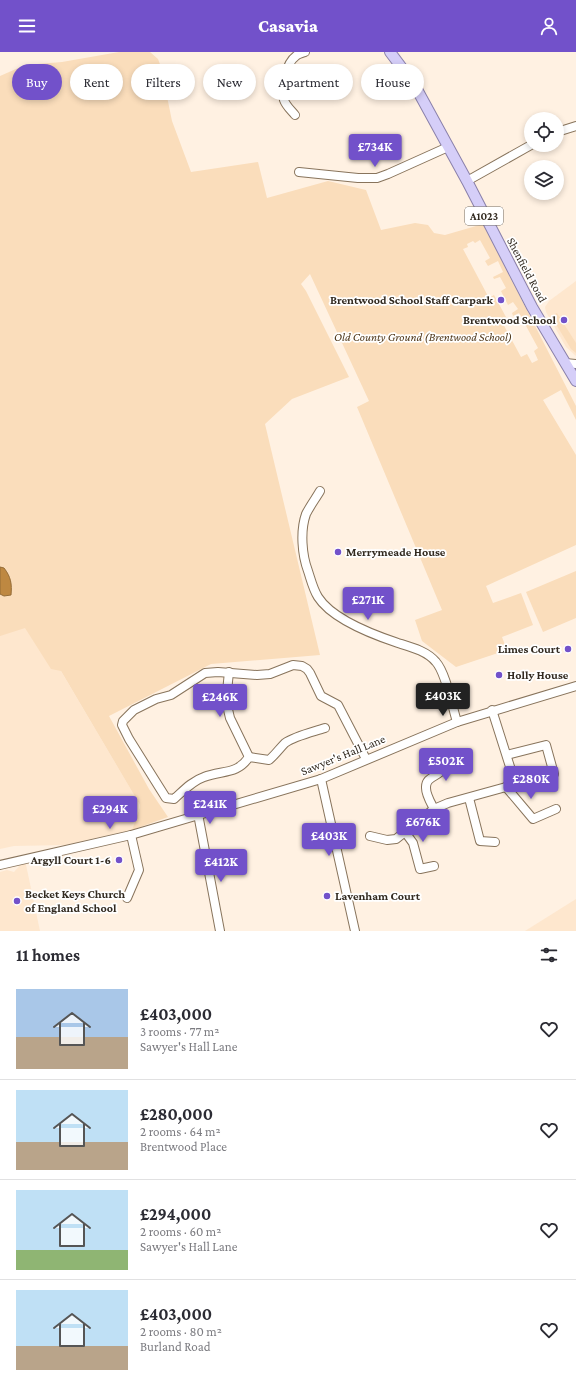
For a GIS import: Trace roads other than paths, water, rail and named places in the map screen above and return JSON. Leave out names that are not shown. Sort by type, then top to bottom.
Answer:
[{"type":"main road","name":"Shenfield Road","points":[[390,52],[414,84],[532,307],[576,381]]},
{"type":"street","points":[[295,115],[286,105],[282,91],[285,77],[292,60],[296,56],[305,52]]},
{"type":"street","points":[[564,130],[576,126]]},
{"type":"street","points":[[299,172],[358,178],[376,178],[448,147]]},
{"type":"street","points":[[466,181],[524,149]]},
{"type":"street","points":[[565,363],[576,364]]},
{"type":"street","points":[[320,491],[306,515],[302,536],[306,565],[318,597],[334,613],[362,629],[419,650],[436,661],[442,670],[457,722]]},
{"type":"street","points":[[249,757],[244,765],[234,770],[204,777],[190,784],[174,799],[166,798],[128,739],[122,725],[123,721],[134,710],[156,698],[171,695],[205,673],[229,672],[252,675],[270,674],[293,665],[302,666],[307,669],[321,696],[338,705],[366,759]]},
{"type":"street","points":[[229,672],[226,701],[230,718],[249,757]]},
{"type":"street","name":"Sawyer's Hall Lane","points":[[0,865],[131,835],[198,814],[321,779],[457,722],[492,710],[576,686]]},
{"type":"street","points":[[370,836],[387,840],[396,838],[434,809],[506,787],[510,782],[512,773],[492,710]]},
{"type":"street","points":[[249,757],[269,760],[285,744],[294,738],[325,728]]},
{"type":"street","points":[[507,755],[546,745],[554,774]]},
{"type":"street","points":[[434,809],[426,789],[430,779],[441,773],[444,768],[445,761],[443,756]]},
{"type":"street","points":[[321,779],[355,931]]},
{"type":"street","points":[[506,787],[533,819],[556,809]]},
{"type":"street","points":[[469,798],[480,841],[495,842]]},
{"type":"street","points":[[198,814],[220,931]]},
{"type":"street","points":[[405,832],[413,843],[420,869],[434,866]]},
{"type":"street","points":[[127,898],[139,870],[131,835]]},
{"type":"place","name":"Brentwood School Staff Carpark","points":[[501,300]]},
{"type":"place","name":"Brentwood School","points":[[564,320]]},
{"type":"place","name":"Merrymeade House","points":[[338,552]]},
{"type":"place","name":"Limes Court","points":[[568,649]]},
{"type":"place","name":"Holly House","points":[[499,675]]},
{"type":"place","name":"Argyll Court 1-6","points":[[119,860]]},
{"type":"place","name":"Lavenham Court","points":[[327,896]]},
{"type":"place","name":"Becket Keys Church of England School","points":[[17,901]]},
{"type":"park label","name":"Old County Ground (Brentwood School)","points":[[423,337]]}]
